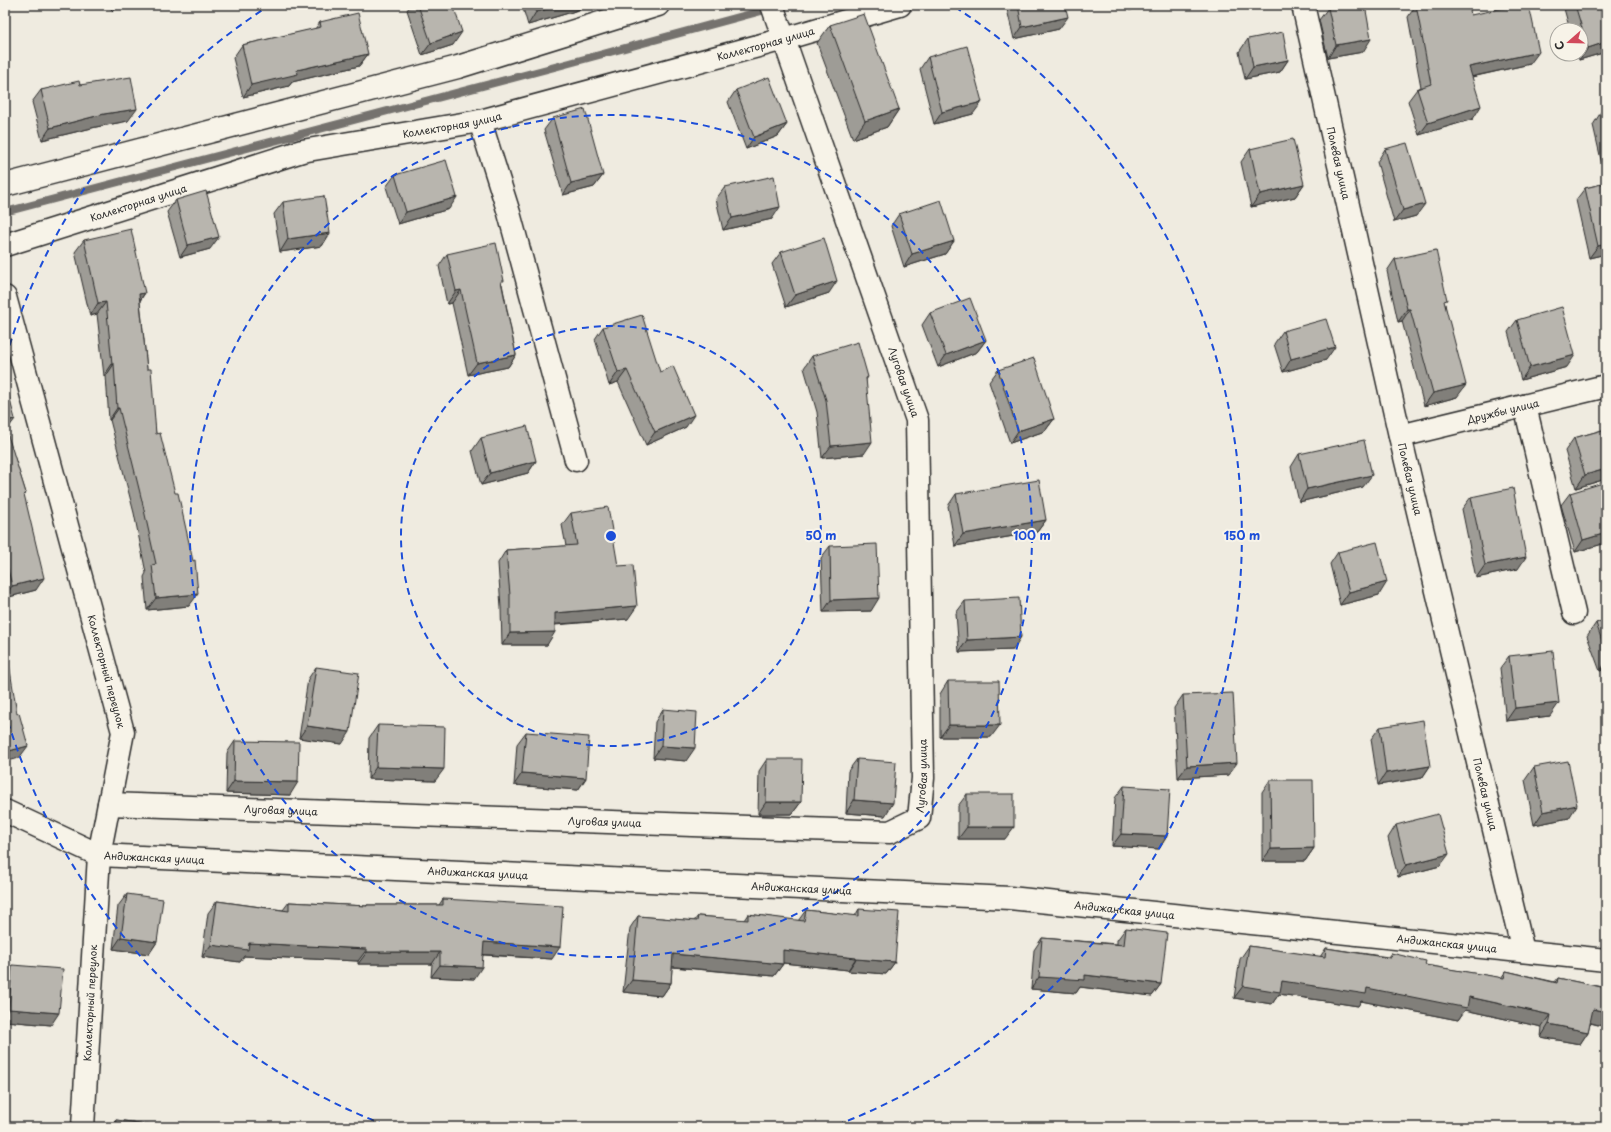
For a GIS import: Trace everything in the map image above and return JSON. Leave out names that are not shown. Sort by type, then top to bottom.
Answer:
[{"type":"street","points":[[5,185],[458,67],[658,5]]},
{"type":"street","points":[[772,5],[784,39]]},
{"type":"street","name":"Коллекторная улица","points":[[5,245],[302,151],[480,121],[784,39],[900,5]]},
{"type":"street","name":"Полевая улица","points":[[1303,5],[1400,436],[1523,951]]},
{"type":"street","name":"Луговая улица","points":[[109,804],[890,832],[919,818],[923,778],[917,420],[784,39]]},
{"type":"street","points":[[480,121],[509,213],[576,460]]},
{"type":"street","name":"Коллекторный переулок","points":[[5,297],[123,732],[99,855],[83,1127]]},
{"type":"street","name":"Дружбы улица","points":[[1400,436],[1606,386]]},
{"type":"street","points":[[1525,406],[1574,613]]},
{"type":"street","name":"Андижанская улица","points":[[5,811],[99,855],[1010,898],[1606,960]]},
{"type":"building","points":[[418,5],[453,5],[462,32],[431,43]]},
{"type":"building","points":[[534,5],[563,5],[536,12]]},
{"type":"building","points":[[1018,5],[1065,5],[1068,17],[1022,27]]},
{"type":"building","points":[[1343,5],[1365,5],[1371,39],[1336,45],[1328,8]]},
{"type":"building","points":[[1416,5],[1469,5],[1471,15],[1518,5],[1529,5],[1539,52],[1469,67],[1481,106],[1428,123],[1417,89],[1431,84]]},
{"type":"building","points":[[1575,5],[1606,5],[1606,42],[1589,48],[1589,22],[1580,22]]},
{"type":"building","points":[[358,13],[368,54],[297,70],[298,74],[251,85],[242,45],[321,27],[320,22]]},
{"type":"building","points":[[864,14],[899,109],[865,121],[830,25]]},
{"type":"building","points":[[1283,32],[1288,60],[1253,67],[1248,39]]},
{"type":"building","points":[[967,46],[982,102],[942,112],[928,57]]},
{"type":"building","points":[[131,77],[137,109],[104,114],[50,128],[41,90],[79,81],[80,85]]},
{"type":"building","points":[[769,77],[787,124],[754,137],[736,90]]},
{"type":"building","points":[[585,109],[603,175],[571,183],[553,118]]},
{"type":"building","points":[[1606,111],[1606,133],[1601,112]]},
{"type":"building","points":[[1293,139],[1304,184],[1260,194],[1250,149]]},
{"type":"building","points":[[1407,143],[1425,204],[1403,210],[1385,149]]},
{"type":"building","points":[[446,160],[457,197],[406,212],[395,175]]},
{"type":"building","points":[[774,176],[780,207],[732,218],[725,187]]},
{"type":"building","points":[[1606,183],[1606,244],[1598,246],[1585,188]]},
{"type":"building","points":[[206,191],[219,237],[188,245],[176,200]]},
{"type":"building","points":[[324,196],[330,233],[288,239],[283,202]]},
{"type":"building","points":[[941,200],[954,241],[912,254],[899,214]]},
{"type":"building","points":[[131,229],[145,293],[139,294],[147,369],[151,369],[156,434],[160,433],[175,493],[178,493],[193,561],[195,560],[198,594],[156,598],[152,565],[156,564],[119,408],[117,408],[114,364],[112,364],[106,302],[98,303],[84,240]]},
{"type":"building","points":[[824,238],[837,281],[795,295],[781,252]]},
{"type":"building","points":[[496,243],[504,281],[501,281],[516,355],[477,363],[461,290],[456,291],[447,254]]},
{"type":"building","points":[[1436,250],[1447,300],[1444,301],[1466,385],[1433,393],[1410,309],[1407,309],[1395,259]]},
{"type":"building","points":[[970,298],[986,340],[946,355],[930,313]]},
{"type":"building","points":[[1562,307],[1575,355],[1530,367],[1517,320]]},
{"type":"building","points":[[642,315],[660,372],[673,366],[694,415],[655,432],[627,370],[618,372],[603,327]]},
{"type":"building","points":[[1326,319],[1335,347],[1291,359],[1283,331]]},
{"type":"building","points":[[858,342],[868,377],[866,378],[872,442],[831,446],[826,400],[812,356]]},
{"type":"building","points":[[1034,358],[1054,419],[1018,431],[998,370]]},
{"type":"building","points":[[8,393],[15,419],[5,421],[5,394]]},
{"type":"building","points":[[5,426],[26,493],[24,494],[44,578],[12,586],[5,557]]},
{"type":"building","points":[[527,426],[536,461],[490,473],[481,438]]},
{"type":"building","points":[[1606,429],[1606,469],[1585,475],[1574,438]]},
{"type":"building","points":[[1364,440],[1372,475],[1307,489],[1299,454]]},
{"type":"building","points":[[1039,480],[1046,520],[963,534],[956,494]]},
{"type":"building","points":[[1606,482],[1606,533],[1583,540],[1570,493]]},
{"type":"building","points":[[1513,488],[1526,557],[1485,565],[1471,497]]},
{"type":"building","points":[[608,507],[618,566],[633,565],[637,606],[555,613],[555,632],[510,633],[510,595],[506,550],[577,545],[571,513]]},
{"type":"building","points":[[1377,542],[1387,582],[1349,592],[1338,552]]},
{"type":"building","points":[[877,544],[879,598],[831,600],[830,546]]},
{"type":"building","points":[[1019,598],[1021,637],[967,640],[965,601]]},
{"type":"building","points":[[1606,620],[1606,653],[1596,623]]},
{"type":"building","points":[[5,645],[17,714],[19,713],[28,746],[5,752]]},
{"type":"building","points":[[1553,651],[1559,703],[1515,708],[1509,656]]},
{"type":"building","points":[[316,667],[359,673],[350,732],[307,726]]},
{"type":"building","points":[[948,681],[999,681],[1000,725],[949,725]]},
{"type":"building","points":[[1233,693],[1237,763],[1187,766],[1183,695]]},
{"type":"building","points":[[663,709],[697,712],[695,748],[661,746]]},
{"type":"building","points":[[1423,720],[1430,766],[1386,773],[1380,727]]},
{"type":"building","points":[[378,725],[445,727],[444,769],[376,767]]},
{"type":"building","points":[[526,732],[589,737],[586,778],[522,773]]},
{"type":"building","points":[[235,741],[299,742],[298,782],[234,781]]},
{"type":"building","points":[[767,759],[802,759],[801,802],[766,802]]},
{"type":"building","points":[[857,759],[896,762],[893,803],[854,800]]},
{"type":"building","points":[[1568,761],[1577,805],[1543,812],[1534,767]]},
{"type":"building","points":[[1270,780],[1313,780],[1314,848],[1271,849]]},
{"type":"building","points":[[1124,786],[1170,789],[1167,836],[1121,834]]},
{"type":"building","points":[[967,794],[1014,794],[1014,827],[967,827]]},
{"type":"building","points":[[1438,814],[1449,854],[1406,865],[1396,825]]},
{"type":"building","points":[[127,894],[163,899],[157,942],[121,937]]},
{"type":"building","points":[[443,899],[563,906],[560,947],[484,942],[482,967],[440,965],[440,952],[367,952],[367,949],[249,943],[248,950],[211,945],[217,901],[289,911],[289,902],[367,906],[443,905]]},
{"type":"building","points":[[859,909],[899,912],[895,962],[783,950],[783,964],[673,954],[671,983],[632,980],[638,916],[697,921],[698,916],[748,920],[748,914],[804,921],[806,910],[859,916]]},
{"type":"building","points":[[1126,928],[1167,933],[1161,984],[1085,975],[1085,980],[1039,977],[1042,938],[1124,945]]},
{"type":"building","points":[[1249,946],[1325,957],[1326,948],[1390,958],[1391,953],[1426,961],[1425,965],[1504,978],[1506,971],[1557,983],[1558,978],[1606,988],[1606,1012],[1593,1009],[1588,1032],[1549,1024],[1551,1015],[1469,997],[1467,1008],[1367,988],[1366,994],[1282,981],[1280,992],[1243,986]]},
{"type":"building","points":[[12,965],[63,969],[59,1013],[9,1009]]},
{"type":"building","points":[[116,1120],[169,1127],[115,1127]]},
{"type":"building","points":[[183,1123],[224,1127],[182,1127]]},
{"type":"building","points":[[240,1124],[270,1127],[239,1127]]},
{"type":"waterway","points":[[5,212],[772,8]]}]
